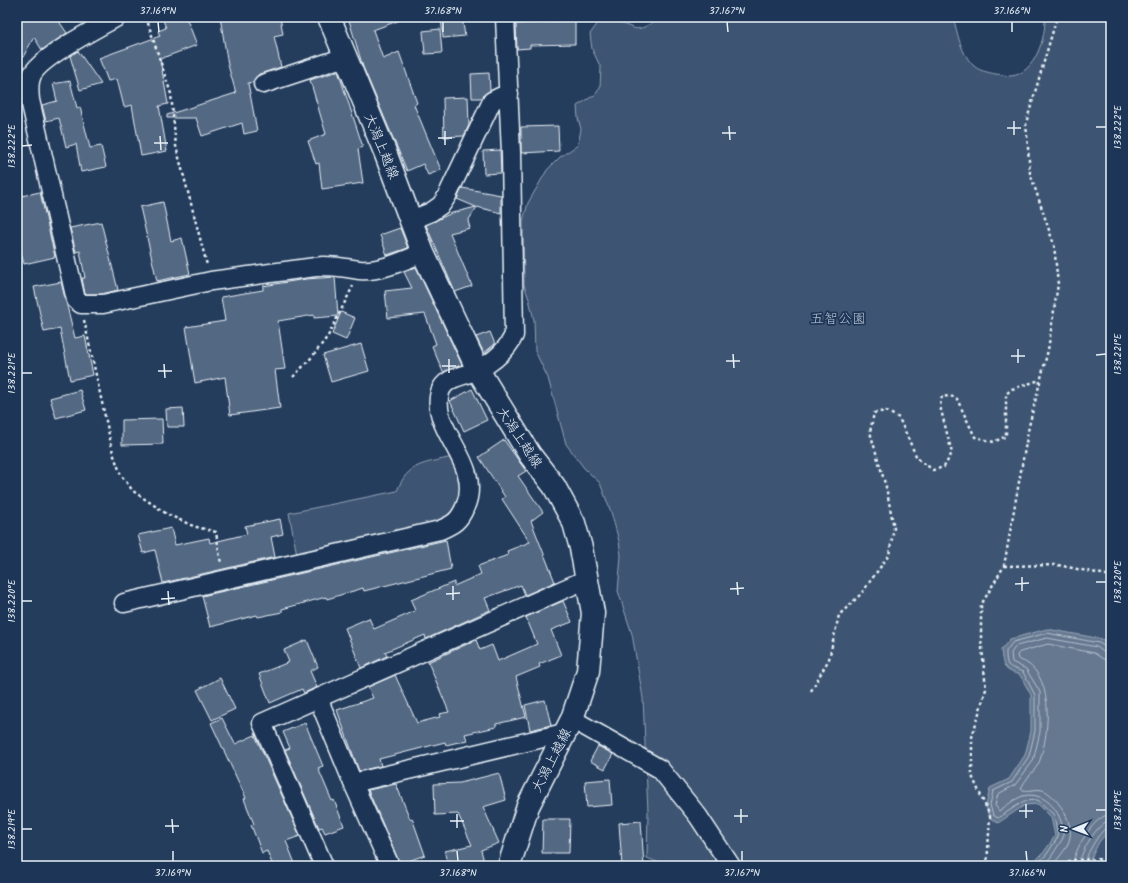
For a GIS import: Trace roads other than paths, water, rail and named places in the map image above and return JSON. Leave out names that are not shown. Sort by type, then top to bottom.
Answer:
[{"type":"main road","name":"大潟上越線","points":[[329,17],[385,152],[423,253],[478,370],[530,455],[554,486],[574,523],[587,579],[593,613],[592,644],[588,671],[568,726],[528,806],[508,866]]},
{"type":"street","points":[[117,17],[82,37],[42,64],[33,73],[29,85],[30,100],[72,290],[76,300],[81,304],[103,304],[211,281],[323,266],[339,266],[361,270],[396,264],[423,253]]},
{"type":"street","points":[[124,603],[440,530],[455,524],[462,514],[469,499],[469,483],[466,469],[443,420],[440,406],[440,392],[446,382],[478,370],[509,346],[514,335],[509,94],[505,17]]},
{"type":"street","points":[[263,84],[345,57]]},
{"type":"street","points":[[411,220],[431,212],[441,205],[459,174],[492,101],[509,94]]},
{"type":"street","points":[[324,866],[262,723],[587,579]]},
{"type":"street","points":[[318,698],[353,783],[390,866]]},
{"type":"street","points":[[353,783],[568,726],[660,769],[698,816],[731,866]]},
{"type":"water","points":[[1047,629],[1102,639],[1111,647],[1111,828],[1099,842],[1087,866],[1030,866],[1044,852],[1055,836],[1051,817],[1038,804],[1025,805],[998,823],[990,818],[986,806],[990,788],[1009,779],[1025,755],[1031,731],[1031,695],[1020,675],[1010,671],[1003,664],[1001,650],[1010,639]]},
{"type":"park label","name":"五智公園","points":[[838,318]]}]
